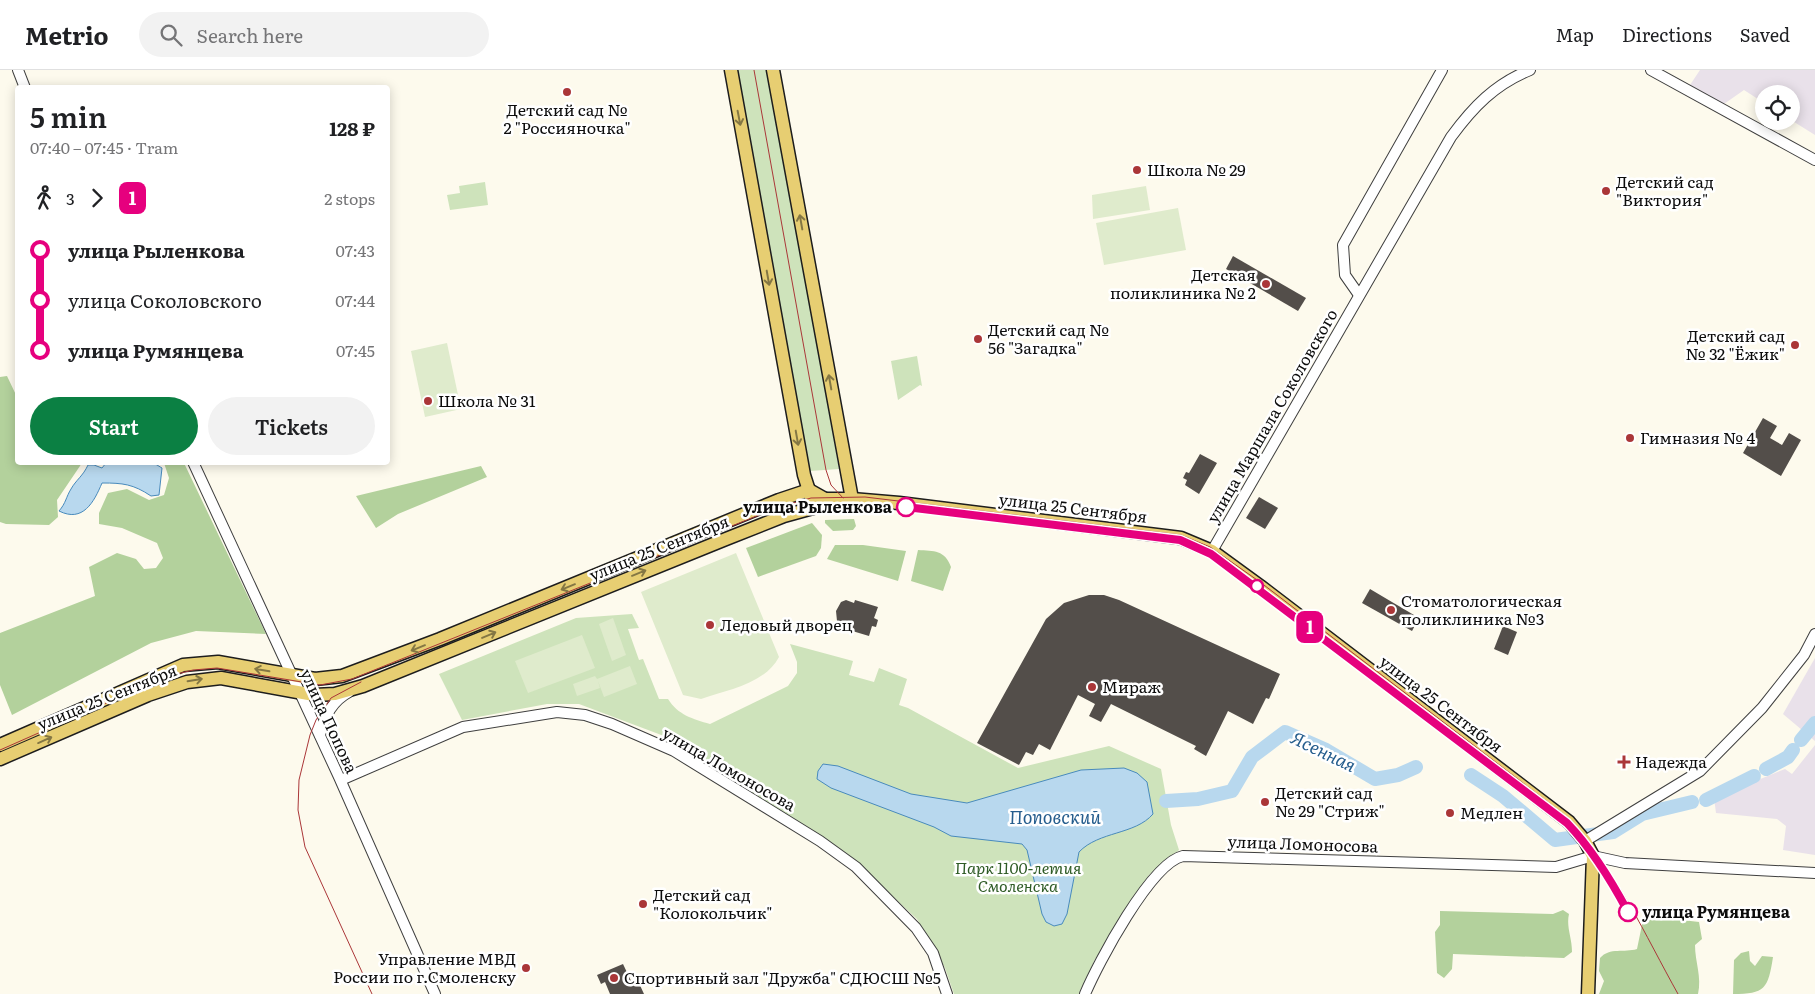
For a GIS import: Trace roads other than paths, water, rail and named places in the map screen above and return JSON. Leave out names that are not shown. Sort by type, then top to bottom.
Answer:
[{"type":"main road","points":[[730,70],[808,490],[814,508]]},
{"type":"main road","points":[[773,70],[852,499]]},
{"type":"main road","points":[[0,745],[183,665],[218,662],[324,679],[352,673],[779,500],[808,490],[825,499]]},
{"type":"main road","name":"улица 25 Сентября","points":[[0,760],[178,684],[221,678],[300,693],[335,694],[362,686],[784,516],[814,508],[825,499],[852,499],[1182,538],[1212,551],[1568,822],[1586,840]]},
{"type":"main road","points":[[1586,840],[1593,856],[1588,994]]},
{"type":"street","points":[[18,70],[24,85]]},
{"type":"street","points":[[1359,295],[1345,275],[1342,244],[1442,70]]},
{"type":"street","name":"улица Маршала Соколовского","points":[[1212,551],[1451,137],[1470,110],[1495,88],[1530,70]]},
{"type":"street","points":[[1652,70],[1815,160]]},
{"type":"street","name":"улица Попова","points":[[194,465],[290,674],[341,780],[435,994]]},
{"type":"street","points":[[1586,840],[1700,771],[1762,708],[1804,655],[1815,634]]},
{"type":"street","points":[[320,735],[324,717],[333,704],[346,694],[362,686]]},
{"type":"street","name":"улица Ломоносова","points":[[341,780],[463,727],[558,712],[585,715],[612,724],[674,751],[820,841],[856,867],[916,928],[933,952],[947,994]]},
{"type":"street","points":[[1593,856],[1625,863],[1815,873]]},
{"type":"street","name":"улица Ломоносова","points":[[1085,994],[1112,941],[1131,910],[1165,866],[1176,857],[1556,867],[1593,856]]},
{"type":"water","points":[[88,465],[102,468],[104,465],[157,465],[162,468],[159,495],[151,496],[128,485],[102,483],[87,509],[75,514],[59,511],[69,492]]},
{"type":"water","name":"Поповский","points":[[823,764],[838,766],[911,794],[967,803],[1081,770],[1124,768],[1137,773],[1147,782],[1153,814],[1137,826],[1096,840],[1079,852],[1067,914],[1062,924],[1054,926],[1046,922],[1042,914],[1027,850],[1022,844],[951,836],[934,827],[831,788],[817,779],[818,771]]},
{"type":"waterway","name":"Ясенная","points":[[1801,740],[1815,723]]},
{"type":"waterway","name":"Ясенная","points":[[1166,801],[1198,799],[1232,791],[1252,757],[1285,732],[1326,750],[1375,779],[1398,775],[1416,767]]},
{"type":"waterway","name":"Ясенная","points":[[1766,769],[1788,757],[1793,750]]},
{"type":"waterway","name":"Ясенная","points":[[1471,775],[1503,796],[1555,840],[1613,832],[1642,814],[1692,802]]},
{"type":"waterway","name":"Ясенная","points":[[1706,800],[1754,776]]},
{"type":"tram line","points":[[754,70],[826,470],[831,485],[843,498]]},
{"type":"tram line","points":[[0,750],[138,689],[173,675],[193,670],[217,668],[320,685],[352,679],[779,507],[811,498],[865,497],[1181,535],[1210,547],[1260,582],[1570,819],[1616,881],[1678,994]]},
{"type":"tram line","name":"1","points":[[906,507],[1180,540],[1211,554],[1272,598],[1567,823],[1584,840],[1609,877],[1628,912]]},
{"type":"tram line","points":[[361,682],[331,698],[316,720],[310,735],[299,780],[298,810],[305,847],[372,994]]},
{"type":"place","name":"Детский сад № 2 \"Россияночка\"","points":[[567,92]]},
{"type":"place","name":"Школа № 29","points":[[1137,170]]},
{"type":"place","name":"Детский сад \"Виктория\"","points":[[1606,191]]},
{"type":"place","name":"Детская поликлиника № 2","points":[[1266,284]]},
{"type":"place","name":"Детский сад № 56 \"Загадка\"","points":[[978,339]]},
{"type":"place","name":"Детский сад № 32 \"Ёжик\"","points":[[1795,345]]},
{"type":"place","name":"Школа № 31","points":[[428,401]]},
{"type":"place","name":"Гимназия № 4","points":[[1630,438]]},
{"type":"place","name":"улица Рыленкова","points":[[906,507]]},
{"type":"place","name":"Стоматологическая поликлиника №3","points":[[1391,610]]},
{"type":"place","name":"Ледовый дворец","points":[[710,625]]},
{"type":"place","name":"Мираж","points":[[1092,687]]},
{"type":"place","name":"Надежда","points":[[1624,762]]},
{"type":"place","name":"Детский сад № 29 \"Стриж\"","points":[[1265,802]]},
{"type":"place","name":"Медлен","points":[[1450,813]]},
{"type":"place","name":"Детский сад \"Колокольчик\"","points":[[643,904]]},
{"type":"place","name":"улица Румянцева","points":[[1628,912]]},
{"type":"place","name":"Управление МВД России по г.Смоленску","points":[[526,968]]},
{"type":"place","name":"Спортивный зал \"Дружба\" СДЮСШ №5","points":[[614,978]]},
{"type":"park label","name":"Парк 1100-летия Смоленска","points":[[1018,877]]}]
